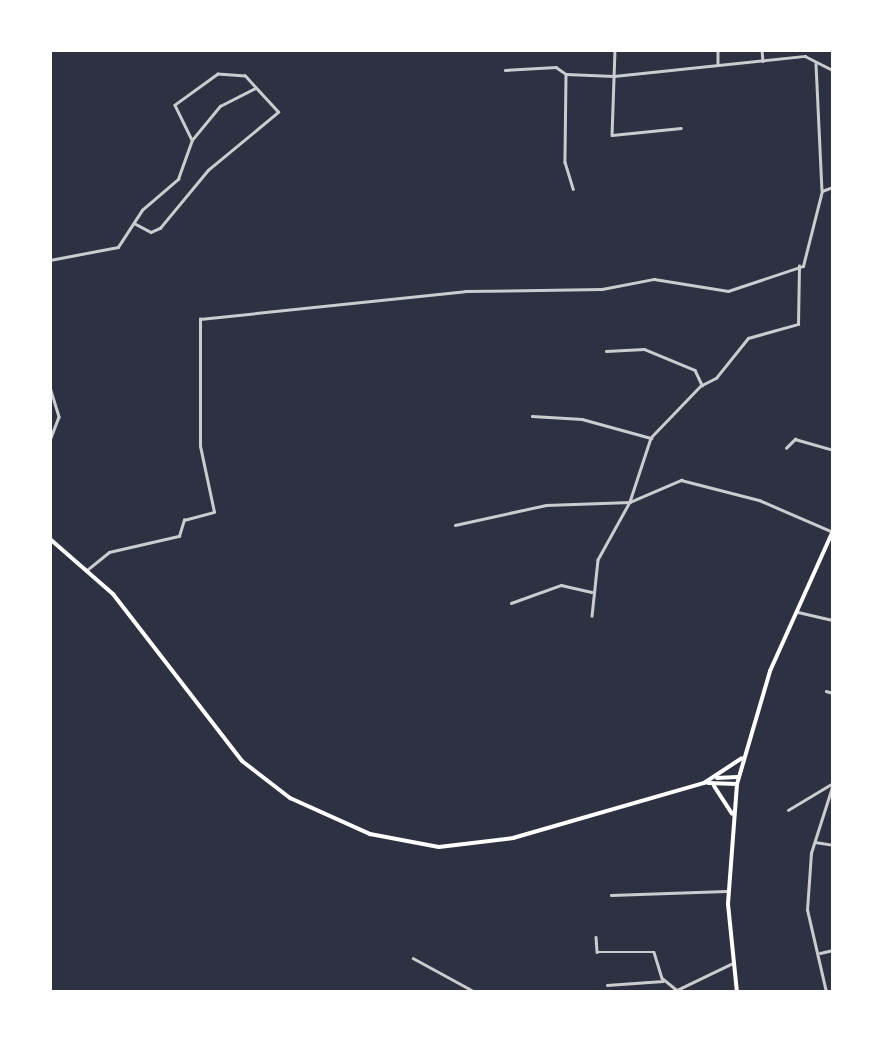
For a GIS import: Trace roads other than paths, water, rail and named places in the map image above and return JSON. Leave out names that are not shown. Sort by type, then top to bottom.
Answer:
[{"type":"main road","points":[[737,992],[731,964],[728,891],[737,781],[796,612],[832,535]]},
{"type":"main road","points":[[50,539],[87,570],[242,761],[290,798],[348,826],[420,845],[485,844],[707,783],[737,781]]},
{"type":"main road","points":[[707,783],[742,758]]},
{"type":"main road","points":[[715,778],[737,781]]},
{"type":"main road","points":[[707,783],[728,799],[732,814]]},
{"type":"street","points":[[615,50],[612,135],[681,128]]},
{"type":"street","points":[[718,50],[718,65]]},
{"type":"street","points":[[762,50],[763,63]]},
{"type":"street","points":[[805,56],[808,50]]},
{"type":"street","points":[[505,70],[556,67],[566,74],[614,76],[805,56],[833,70]]},
{"type":"street","points":[[592,616],[598,560],[630,502],[651,438],[702,385],[716,378],[748,338],[798,324],[798,265],[815,236],[822,191],[816,62]]},
{"type":"street","points":[[134,222],[151,232],[160,228],[208,170],[278,112],[234,72],[218,74],[176,105],[192,140]]},
{"type":"street","points":[[566,74],[566,162],[573,189]]},
{"type":"street","points":[[50,260],[118,247],[134,222],[178,179],[192,140],[225,102],[256,88]]},
{"type":"street","points":[[822,191],[833,186]]},
{"type":"street","points":[[87,570],[109,552],[178,536],[184,520],[214,512],[200,446],[200,319],[465,291],[602,290],[654,279],[728,291],[798,265]]},
{"type":"street","points":[[606,351],[669,356],[695,370],[702,385]]},
{"type":"street","points":[[50,387],[59,416],[50,441]]},
{"type":"street","points":[[532,416],[582,419],[651,438]]},
{"type":"street","points":[[786,448],[796,439],[833,450]]},
{"type":"street","points":[[455,525],[546,505],[630,502],[682,480],[772,504],[832,535]]},
{"type":"street","points":[[511,602],[561,585],[593,592]]},
{"type":"street","points":[[796,612],[833,620]]},
{"type":"street","points":[[826,691],[833,693]]},
{"type":"street","points":[[826,992],[806,910],[814,842],[831,801],[833,784]]},
{"type":"street","points":[[788,810],[833,784]]},
{"type":"street","points":[[814,842],[833,845]]},
{"type":"street","points":[[610,894],[728,891]]},
{"type":"street","points":[[596,937],[597,952],[654,952],[664,980],[675,991],[731,964]]},
{"type":"street","points":[[818,953],[833,950]]},
{"type":"street","points":[[413,958],[476,992]]},
{"type":"street","points":[[607,985],[664,980]]}]
